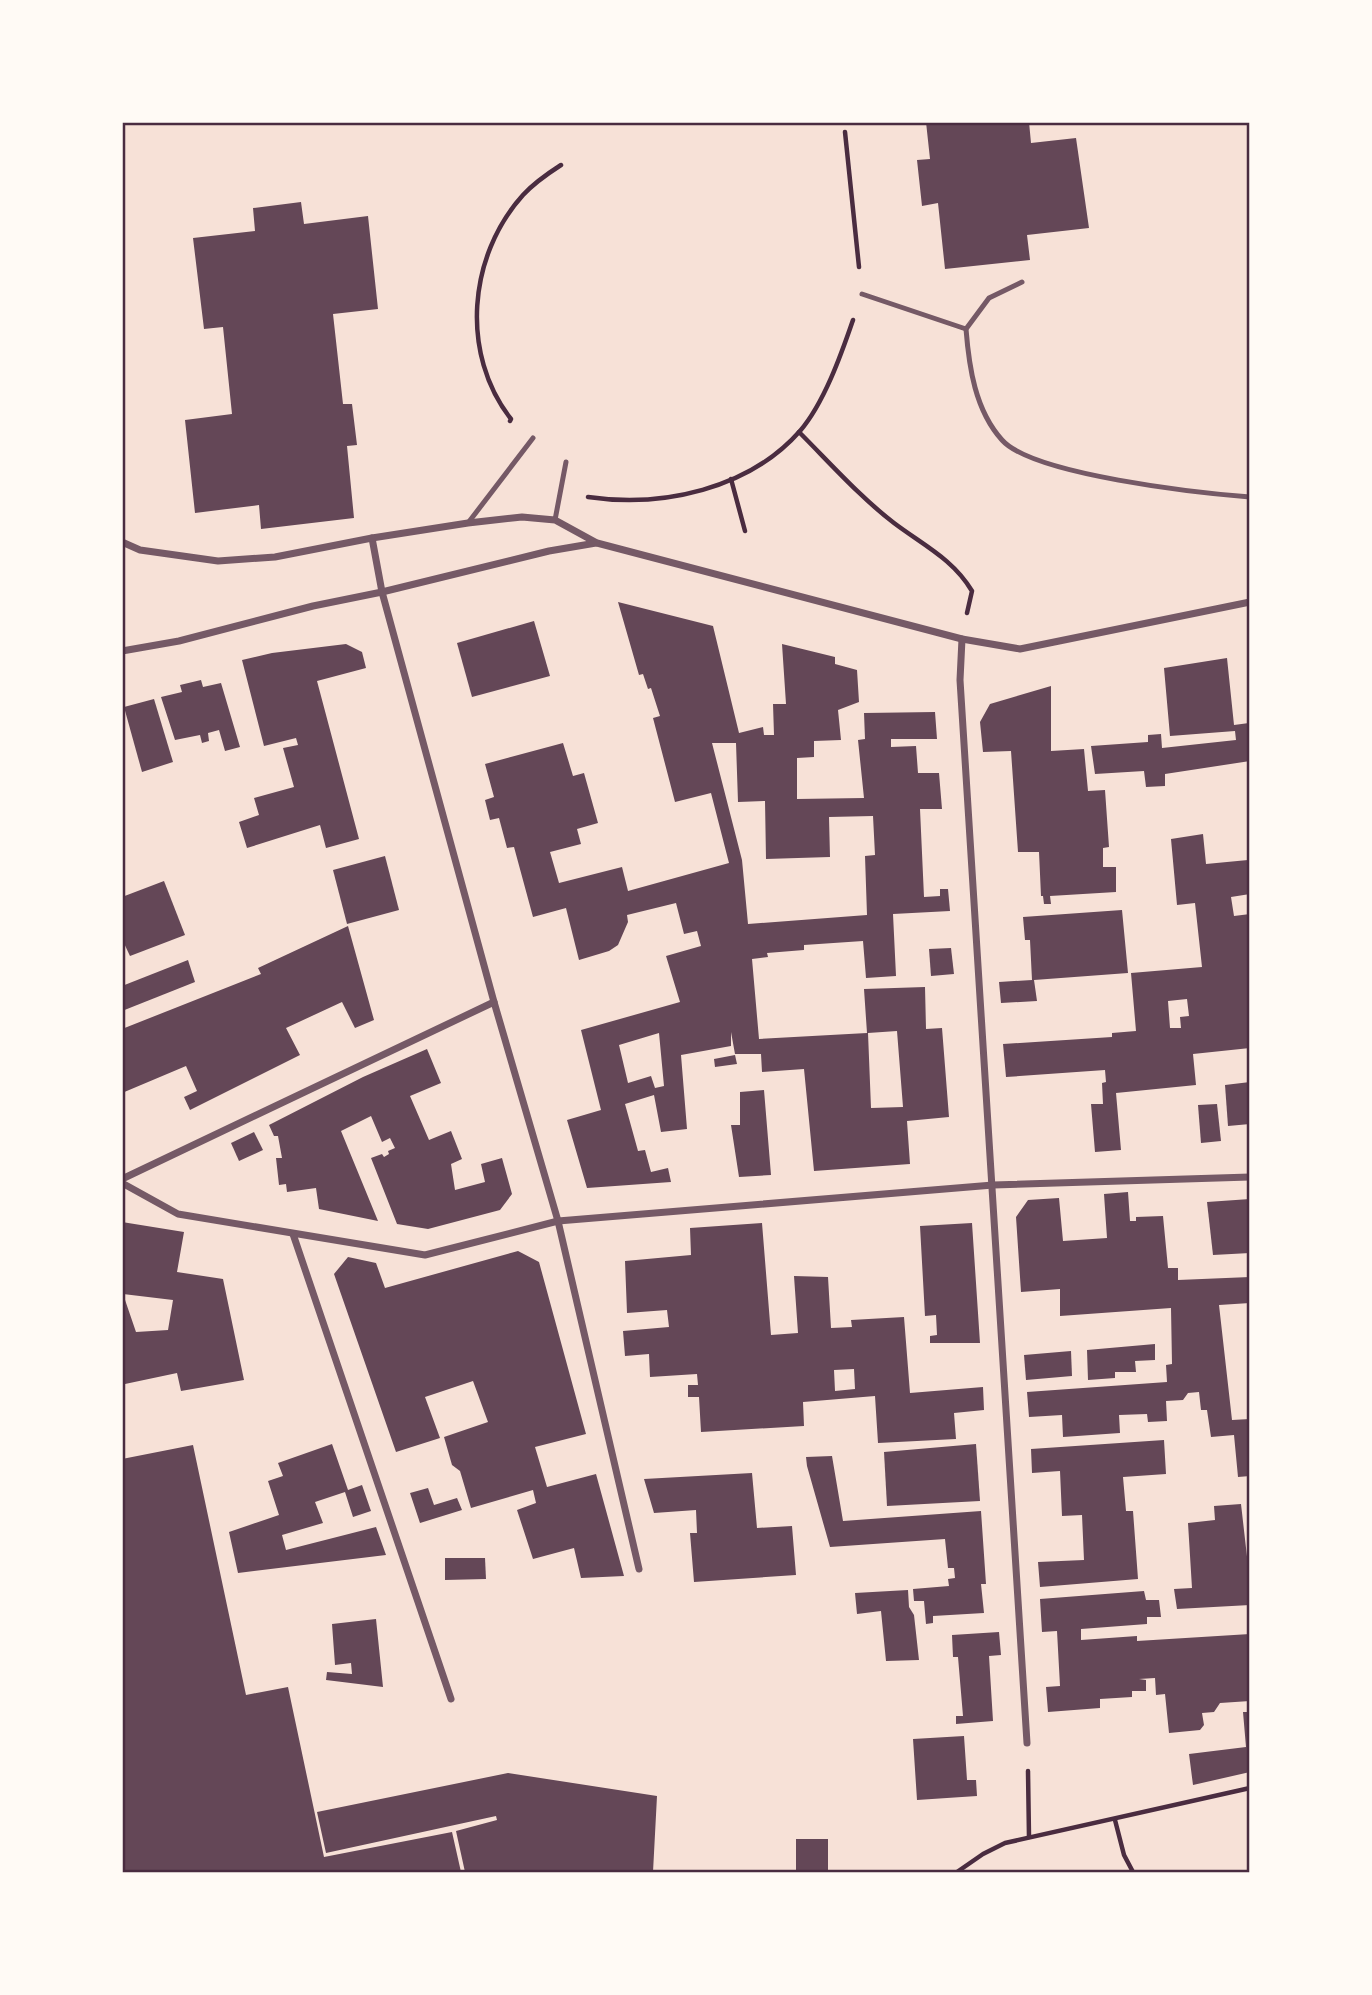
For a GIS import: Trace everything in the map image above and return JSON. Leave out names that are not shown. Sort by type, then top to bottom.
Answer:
[{"type":"street","points":[[122,542],[140,550],[218,561],[275,557],[468,523],[522,517],[555,520],[597,543],[962,639],[1020,649],[1250,601]]},
{"type":"street","points":[[372,538],[382,593],[494,1002],[558,1221],[639,1569]]},
{"type":"street","points":[[122,651],[179,641],[313,606],[382,593],[549,551],[597,543]]},
{"type":"street","points":[[962,639],[960,680],[1027,1743]]},
{"type":"street","points":[[122,1181],[494,1002]]},
{"type":"street","points":[[122,1181],[178,1214],[425,1255],[558,1221],[993,1185],[1250,1177]]},
{"type":"street","points":[[293,1234],[450,1699]]},
{"type":"lane","points":[[1022,282],[989,298],[966,329],[969,363],[982,410],[1002,441],[1030,458],[1157,487],[1250,497]]},
{"type":"lane","points":[[862,294],[966,329]]},
{"type":"lane","points":[[468,523],[533,438]]},
{"type":"lane","points":[[555,520],[566,462]]},
{"type":"path","points":[[672,496],[692,494],[731,480],[761,465],[799,432],[815,410],[862,294],[845,132]]},
{"type":"path","points":[[511,419],[494,392],[483,363],[477,306],[482,271],[488,248],[510,211],[538,180],[561,165]]},
{"type":"path","points":[[799,432],[893,522],[946,559],[963,576],[971,591],[962,639]]},
{"type":"path","points":[[731,480],[745,531]]},
{"type":"path","points":[[1027,1743],[1028,1837]]},
{"type":"path","points":[[957,1872],[1005,1843],[1250,1788]]},
{"type":"path","points":[[1115,1820],[1124,1855],[1133,1872]]},
{"type":"building","points":[[926,122],[1029,122],[1031,143],[1076,138],[1089,228],[1027,235],[1030,260],[945,269],[938,203],[922,206],[917,160],[930,159]]},
{"type":"building","points":[[301,202],[304,224],[368,216],[378,309],[333,314],[343,404],[352,404],[357,445],[347,446],[354,518],[261,529],[259,505],[195,513],[185,420],[232,414],[223,327],[204,329],[193,238],[255,231],[253,208]]},
{"type":"building","points":[[618,602],[713,626],[739,733],[763,727],[764,735],[774,735],[773,704],[786,704],[782,644],[835,657],[835,664],[857,670],[859,702],[838,710],[841,740],[814,741],[814,757],[797,758],[797,799],[864,798],[858,740],[865,739],[864,713],[935,712],[937,739],[891,739],[891,747],[916,746],[918,773],[939,773],[942,809],[920,809],[924,897],[940,896],[940,889],[948,889],[950,911],[893,914],[896,976],[866,978],[863,941],[804,945],[804,950],[767,953],[768,957],[752,959],[759,1039],[867,1033],[864,989],[925,987],[926,1029],[942,1028],[949,1117],[907,1121],[910,1164],[814,1171],[804,1069],[762,1072],[761,1054],[735,1054],[731,1032],[731,1046],[681,1055],[687,1129],[661,1132],[654,1095],[625,1104],[638,1151],[645,1150],[651,1172],[668,1168],[671,1182],[587,1188],[567,1120],[601,1110],[581,1030],[680,1002],[666,956],[701,946],[697,931],[684,934],[676,903],[627,915],[628,922],[618,945],[609,951],[579,960],[566,908],[533,917],[514,847],[507,848],[499,818],[490,820],[485,800],[494,797],[485,764],[563,743],[573,776],[584,773],[598,823],[577,829],[581,844],[550,852],[559,883],[622,867],[628,891],[729,863],[711,793],[675,802],[653,718],[660,716],[651,688],[648,689],[643,674],[639,675]],"holes":[[[712,743],[736,743],[738,802],[765,801],[766,859],[830,857],[829,817],[873,816],[875,855],[865,856],[867,915],[748,924],[742,860]],[[897,1031],[903,1107],[871,1108],[868,1033]],[[659,1033],[664,1086],[655,1088],[651,1076],[628,1083],[619,1045]]]},
{"type":"building","points":[[534,621],[550,676],[472,697],[457,643]]},
{"type":"building","points":[[346,644],[362,652],[366,668],[317,681],[359,839],[326,848],[320,825],[247,848],[239,822],[259,815],[254,798],[294,787],[283,748],[298,745],[296,738],[264,746],[242,660],[272,653]]},
{"type":"building","points":[[1227,658],[1234,725],[1249,723],[1250,761],[1165,774],[1165,786],[1146,787],[1144,771],[1095,774],[1091,746],[1148,742],[1148,735],[1161,734],[1162,748],[1236,740],[1235,731],[1170,736],[1164,668]]},
{"type":"building","points":[[201,680],[203,687],[221,683],[240,747],[225,751],[219,730],[208,733],[209,741],[202,743],[200,735],[175,740],[161,697],[182,692],[180,685]]},
{"type":"building","points":[[1051,686],[1051,751],[1084,749],[1088,791],[1105,790],[1109,847],[1103,848],[1103,867],[1116,867],[1116,892],[1050,896],[1051,904],[1044,904],[1041,896],[1039,852],[1018,852],[1011,751],[983,752],[980,722],[990,704]]},
{"type":"building","points":[[154,699],[173,762],[142,772],[124,707]]},
{"type":"building","points":[[1203,834],[1206,864],[1248,860],[1250,894],[1231,897],[1234,916],[1250,914],[1250,1048],[1193,1054],[1196,1085],[1116,1093],[1121,1150],[1095,1152],[1091,1104],[1103,1104],[1102,1083],[1106,1082],[1105,1070],[1006,1077],[1003,1044],[1112,1037],[1112,1033],[1136,1031],[1131,973],[1202,967],[1195,903],[1177,905],[1171,839]],"holes":[[[1187,999],[1189,1016],[1180,1017],[1181,1028],[1170,1028],[1168,1001]]]},
{"type":"building","points":[[385,856],[399,910],[347,924],[333,870]]},
{"type":"building","points":[[164,881],[185,935],[130,956],[122,939],[122,897]]},
{"type":"building","points":[[1122,910],[1128,973],[1034,980],[1037,1001],[1001,1003],[999,982],[1032,980],[1030,940],[1025,940],[1023,917]]},
{"type":"building","points":[[348,926],[374,1020],[355,1028],[342,1002],[286,1028],[300,1055],[190,1110],[184,1097],[197,1091],[186,1066],[122,1093],[122,1029],[261,974],[258,968]]},
{"type":"building","points":[[951,948],[954,974],[931,976],[929,949]]},
{"type":"building","points":[[188,960],[195,982],[122,1011],[122,986]]},
{"type":"building","points":[[427,1049],[441,1083],[410,1096],[429,1140],[451,1131],[462,1159],[451,1164],[455,1190],[485,1182],[481,1164],[502,1158],[512,1194],[500,1210],[428,1229],[397,1224],[371,1158],[382,1154],[384,1157],[389,1154],[388,1151],[395,1148],[390,1138],[382,1142],[371,1116],[341,1131],[378,1221],[319,1209],[316,1188],[287,1192],[286,1184],[279,1185],[276,1158],[282,1158],[278,1136],[274,1136],[269,1125],[363,1077]]},
{"type":"building","points":[[735,1055],[737,1064],[715,1067],[714,1059]]},
{"type":"building","points":[[1250,1082],[1250,1124],[1228,1126],[1225,1085]]},
{"type":"building","points":[[764,1090],[771,1175],[739,1177],[731,1125],[740,1125],[740,1092]]},
{"type":"building","points":[[1217,1104],[1221,1141],[1201,1143],[1198,1105]]},
{"type":"building","points":[[254,1132],[263,1150],[239,1161],[231,1143]]},
{"type":"building","points":[[1128,1192],[1130,1221],[1136,1221],[1136,1217],[1163,1216],[1168,1268],[1178,1268],[1178,1280],[1250,1277],[1250,1303],[1219,1305],[1232,1420],[1250,1419],[1250,1476],[1238,1477],[1234,1435],[1211,1437],[1207,1410],[1201,1410],[1199,1392],[1188,1393],[1183,1400],[1166,1401],[1167,1421],[1148,1422],[1147,1414],[1119,1415],[1120,1433],[1063,1437],[1062,1415],[1029,1417],[1027,1392],[1167,1382],[1166,1365],[1172,1364],[1171,1308],[1060,1316],[1060,1289],[1021,1292],[1016,1217],[1028,1200],[1059,1198],[1063,1241],[1107,1238],[1104,1194]]},
{"type":"building","points":[[1250,1199],[1250,1253],[1213,1255],[1207,1202]]},
{"type":"building","points":[[122,1222],[184,1232],[177,1272],[223,1279],[244,1380],[181,1391],[177,1373],[125,1384],[122,1370]],"holes":[[[123,1294],[173,1300],[168,1330],[136,1332]]]},
{"type":"building","points":[[762,1223],[771,1335],[798,1333],[794,1276],[828,1277],[831,1328],[852,1327],[851,1320],[904,1317],[910,1393],[983,1387],[984,1410],[954,1413],[956,1439],[878,1443],[875,1396],[803,1402],[804,1426],[701,1432],[699,1397],[688,1397],[688,1385],[698,1385],[697,1374],[650,1377],[649,1354],[625,1356],[623,1331],[669,1327],[667,1310],[627,1313],[625,1261],[691,1255],[690,1228]],"holes":[[[854,1369],[855,1389],[835,1391],[834,1370]]]},
{"type":"building","points":[[972,1223],[980,1343],[930,1343],[930,1336],[937,1335],[936,1315],[925,1316],[920,1226]]},
{"type":"building","points":[[518,1251],[539,1262],[586,1434],[535,1447],[547,1487],[596,1474],[624,1576],[581,1578],[574,1548],[533,1559],[517,1510],[536,1503],[533,1490],[471,1508],[460,1471],[452,1465],[444,1437],[488,1422],[473,1381],[425,1397],[440,1438],[396,1452],[334,1274],[348,1257],[376,1263],[385,1288]]},
{"type":"building","points":[[1155,1344],[1155,1360],[1135,1361],[1136,1372],[1115,1372],[1115,1378],[1088,1380],[1087,1350]]},
{"type":"building","points":[[1071,1351],[1072,1376],[1026,1380],[1024,1355]]},
{"type":"building","points":[[1164,1440],[1166,1474],[1123,1477],[1126,1511],[1133,1511],[1138,1579],[1040,1587],[1038,1562],[1084,1560],[1082,1515],[1062,1516],[1060,1471],[1032,1473],[1031,1449]]},
{"type":"building","points":[[332,1444],[348,1490],[362,1485],[371,1511],[353,1517],[345,1492],[315,1502],[323,1523],[282,1535],[286,1550],[376,1527],[386,1555],[238,1573],[229,1532],[279,1515],[268,1481],[283,1476],[278,1463]]},
{"type":"building","points":[[976,1444],[980,1501],[887,1506],[884,1452]]},
{"type":"building","points":[[193,1445],[246,1695],[288,1687],[324,1857],[452,1832],[461,1872],[122,1872],[122,1459]]},
{"type":"building","points":[[832,1456],[843,1521],[981,1511],[986,1584],[981,1584],[984,1613],[933,1616],[933,1623],[926,1624],[924,1601],[914,1601],[913,1589],[949,1586],[948,1579],[955,1578],[954,1568],[948,1568],[945,1539],[830,1547],[806,1457]]},
{"type":"building","points":[[752,1473],[757,1528],[792,1526],[796,1575],[694,1582],[690,1533],[697,1533],[696,1510],[654,1513],[644,1479]]},
{"type":"building","points":[[428,1488],[434,1505],[457,1498],[462,1510],[420,1523],[410,1493]]},
{"type":"building","points":[[1241,1504],[1250,1605],[1177,1609],[1174,1589],[1192,1588],[1188,1523],[1215,1520],[1214,1506]]},
{"type":"building","points":[[445,1558],[485,1558],[486,1579],[445,1580]]},
{"type":"building","points":[[908,1590],[919,1660],[886,1661],[881,1611],[857,1614],[855,1593]]},
{"type":"building","points":[[1144,1591],[1146,1600],[1159,1600],[1161,1617],[1147,1617],[1147,1624],[1081,1629],[1081,1640],[1137,1636],[1137,1641],[1250,1634],[1250,1701],[1220,1703],[1214,1712],[1202,1713],[1204,1725],[1200,1730],[1169,1733],[1165,1694],[1156,1695],[1155,1678],[1139,1679],[1146,1680],[1146,1691],[1132,1691],[1132,1697],[1100,1699],[1100,1708],[1048,1712],[1046,1687],[1060,1686],[1057,1631],[1042,1632],[1040,1599]]},
{"type":"building","points":[[376,1619],[383,1687],[326,1680],[327,1672],[352,1674],[351,1663],[335,1665],[332,1624]]},
{"type":"building","points":[[999,1632],[1001,1655],[989,1656],[993,1721],[956,1724],[956,1716],[963,1716],[958,1657],[953,1657],[952,1635]]},
{"type":"building","points":[[1243,1712],[1250,1712],[1250,1772],[1193,1785],[1189,1754],[1246,1747]]},
{"type":"building","points":[[964,1736],[967,1780],[976,1780],[977,1796],[917,1800],[913,1739]]},
{"type":"building","points":[[508,1773],[657,1796],[653,1872],[465,1872],[456,1831],[497,1820],[496,1816],[326,1853],[317,1812]]},
{"type":"building","points":[[796,1839],[828,1839],[828,1872],[796,1872]]}]
